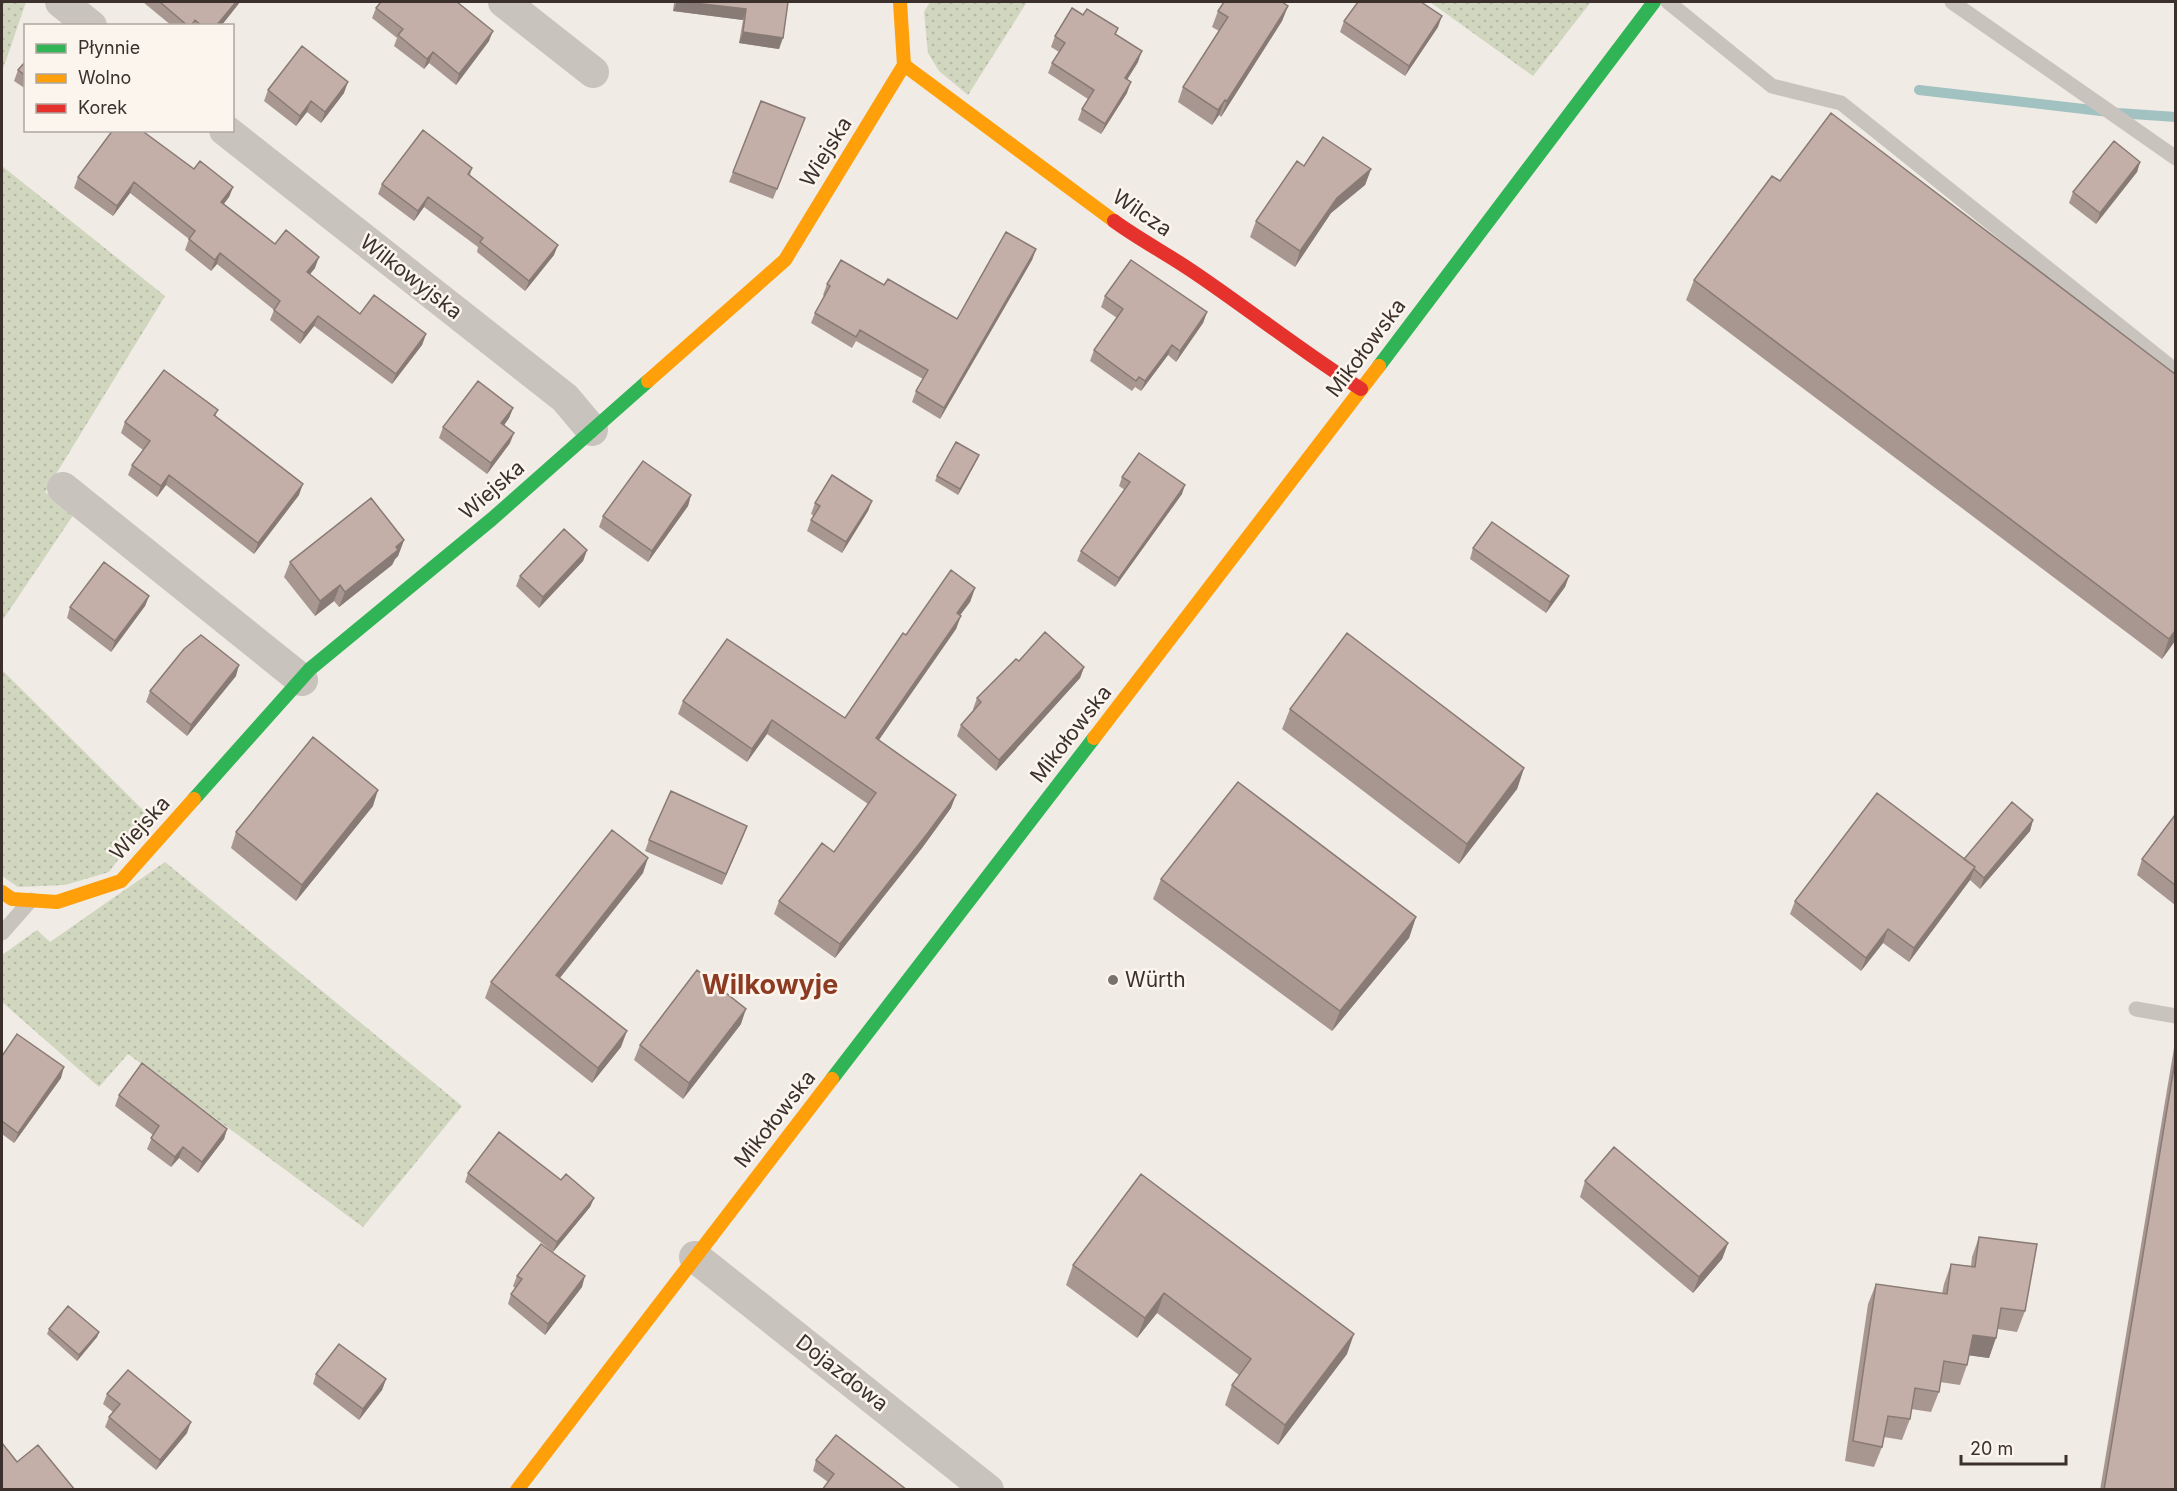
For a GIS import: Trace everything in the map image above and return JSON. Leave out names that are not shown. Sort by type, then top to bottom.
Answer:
[{"type":"street","points":[[61,2],[88,24]]},
{"type":"street","points":[[504,2],[593,72]]},
{"type":"street","points":[[900,2],[904,65]]},
{"type":"street","name":"Mikołowska","points":[[517,1490],[1361,389],[1654,2]]},
{"type":"street","name":"Wilcza","points":[[904,65],[1135,236],[1194,272],[1329,369],[1361,389]]},
{"type":"street","name":"Wiejska","points":[[2,891],[12,899],[57,903],[121,881],[310,669],[492,519],[785,260],[904,65]]},
{"type":"street","name":"Wilkowyjska","points":[[228,132],[565,398],[592,430]]},
{"type":"street","points":[[63,488],[302,680]]},
{"type":"street","name":"Dojazdowa","points":[[695,1257],[988,1490]]},
{"type":"lane","points":[[1668,2],[1772,86],[1841,103],[2175,371]]},
{"type":"lane","points":[[1953,2],[2175,158]]},
{"type":"lane","points":[[2,933],[31,900]]},
{"type":"lane","points":[[2136,1009],[2175,1016]]},
{"type":"green space","points":[[2,2],[26,2],[2,72]]},
{"type":"green space","points":[[930,2],[1027,2],[968,95],[939,71],[928,53],[924,12]]},
{"type":"green space","points":[[1430,2],[1591,2],[1533,76]]},
{"type":"green space","points":[[2,166],[165,296],[45,492],[74,514],[2,621]]},
{"type":"green space","points":[[2,670],[150,817],[109,872],[65,885],[18,887],[2,876]]},
{"type":"green space","points":[[165,862],[462,1106],[363,1227],[128,1054],[99,1087],[2,1002],[2,955],[37,930],[50,942]]},
{"type":"building","points":[[160,2],[236,2],[218,24],[200,24],[195,20],[192,24],[186,24]]},
{"type":"building","points":[[381,2],[457,2],[493,31],[459,74],[433,52],[427,59],[398,35],[403,29],[376,8]]},
{"type":"building","points":[[685,2],[788,2],[783,38],[743,32],[746,9]]},
{"type":"building","points":[[1224,2],[1282,2],[1288,6],[1227,101],[1225,100],[1218,110],[1183,87],[1228,17],[1218,11]]},
{"type":"building","points":[[1358,2],[1421,2],[1442,16],[1409,66],[1344,21]]},
{"type":"building","points":[[1072,8],[1083,15],[1087,9],[1118,28],[1115,34],[1142,51],[1125,78],[1131,82],[1105,124],[1082,109],[1094,90],[1052,63],[1065,43],[1055,36]]},
{"type":"building","points":[[302,46],[348,82],[325,112],[311,101],[300,116],[268,90]]},
{"type":"building","points":[[24,63],[24,74],[18,70]]},
{"type":"building","points":[[761,101],[805,118],[777,189],[733,172]]},
{"type":"building","points":[[1831,113],[2175,374],[2175,631],[2169,639],[1694,280],[1772,176],[1780,181]]},
{"type":"building","points":[[423,130],[472,168],[468,174],[558,245],[529,281],[480,242],[483,238],[428,197],[418,211],[382,184]]},
{"type":"building","points":[[112,132],[144,132],[194,169],[200,161],[233,187],[221,202],[275,244],[286,230],[319,257],[307,272],[360,314],[374,295],[426,334],[396,374],[318,316],[304,333],[274,310],[280,301],[220,253],[215,260],[189,239],[195,231],[134,182],[117,206],[78,177]]},
{"type":"building","points":[[1323,137],[1371,169],[1337,198],[1300,251],[1256,221],[1297,161],[1304,166]]},
{"type":"building","points":[[2114,141],[2140,162],[2100,213],[2073,192]]},
{"type":"building","points":[[1006,232],[1036,249],[944,408],[916,391],[928,370],[860,330],[856,337],[815,313],[830,286],[827,284],[841,260],[884,285],[888,279],[957,319]]},
{"type":"building","points":[[1131,260],[1207,312],[1180,351],[1172,345],[1145,381],[1139,377],[1136,381],[1094,350],[1123,309],[1105,296]]},
{"type":"building","points":[[164,370],[218,410],[214,415],[303,484],[258,543],[169,475],[161,486],[132,465],[150,441],[125,422]]},
{"type":"building","points":[[478,381],[513,408],[501,423],[514,433],[491,463],[443,427]]},
{"type":"building","points":[[956,442],[979,455],[960,489],[937,476]]},
{"type":"building","points":[[1139,453],[1185,485],[1119,578],[1081,551],[1130,482],[1122,477]]},
{"type":"building","points":[[643,461],[691,495],[652,551],[603,516]]},
{"type":"building","points":[[832,475],[872,501],[846,542],[811,520],[820,506],[815,503]]},
{"type":"building","points":[[371,498],[404,540],[396,547],[398,550],[345,592],[340,585],[320,601],[290,562]]},
{"type":"building","points":[[1492,522],[1569,576],[1550,602],[1473,548]]},
{"type":"building","points":[[564,529],[587,550],[543,597],[520,576]]},
{"type":"building","points":[[104,562],[149,596],[115,641],[70,607]]},
{"type":"building","points":[[951,570],[975,588],[957,613],[961,616],[876,738],[956,795],[840,944],[779,901],[822,843],[834,852],[876,793],[772,720],[752,749],[683,701],[727,639],[845,718],[903,633],[906,635]]},
{"type":"building","points":[[1045,632],[1084,667],[999,760],[961,725],[981,702],[977,698],[1016,659],[1019,661]]},
{"type":"building","points":[[1347,633],[1524,768],[1467,844],[1290,709]]},
{"type":"building","points":[[201,635],[239,665],[191,725],[150,691],[184,649]]},
{"type":"building","points":[[313,737],[378,790],[302,885],[236,832]]},
{"type":"building","points":[[1238,782],[1416,917],[1340,1011],[1161,879]]},
{"type":"building","points":[[671,791],[747,826],[726,874],[649,840]]},
{"type":"building","points":[[1877,793],[1975,867],[1914,948],[1888,929],[1866,958],[1795,901]]},
{"type":"building","points":[[2012,802],[2033,820],[1984,878],[1964,859]]},
{"type":"building","points":[[2175,815],[2175,885],[2142,859]]},
{"type":"building","points":[[612,830],[648,858],[556,975],[627,1031],[598,1068],[491,982]]},
{"type":"building","points":[[697,970],[746,1009],[689,1083],[640,1045]]},
{"type":"building","points":[[17,1034],[64,1067],[18,1133],[2,1121],[2,1056]]},
{"type":"building","points":[[2175,1061],[2175,1490],[2104,1490]]},
{"type":"building","points":[[142,1063],[227,1129],[202,1162],[183,1147],[175,1157],[151,1138],[159,1126],[119,1095]]},
{"type":"building","points":[[499,1132],[561,1180],[566,1174],[594,1198],[557,1242],[468,1173]]},
{"type":"building","points":[[1614,1147],[1728,1243],[1699,1277],[1585,1181]]},
{"type":"building","points":[[1141,1174],[1354,1334],[1285,1425],[1232,1385],[1251,1359],[1164,1293],[1145,1318],[1073,1265]]},
{"type":"building","points":[[1979,1237],[2037,1244],[2025,1311],[2001,1308],[1996,1338],[1973,1335],[1967,1365],[1944,1361],[1939,1392],[1915,1388],[1910,1419],[1888,1416],[1882,1447],[1853,1441],[1876,1284],[1947,1294],[1951,1264],[1975,1267]]},
{"type":"building","points":[[541,1244],[585,1276],[548,1324],[511,1294],[522,1279],[517,1276]]},
{"type":"building","points":[[68,1306],[99,1332],[79,1355],[49,1329]]},
{"type":"building","points":[[339,1344],[386,1379],[363,1409],[316,1374]]},
{"type":"building","points":[[128,1370],[191,1422],[160,1460],[109,1417],[120,1404],[107,1394]]},
{"type":"building","points":[[836,1435],[907,1490],[822,1490],[834,1474],[816,1460]]},
{"type":"building","points":[[2,1443],[17,1462],[38,1445],[75,1490],[2,1490]]},
{"type":"waterway","points":[[1919,90],[2118,113],[2176,117]]},
{"type":"traffic: fast","points":[[1379,366],[1654,2]]},
{"type":"traffic: fast","points":[[194,799],[310,669],[492,519],[648,381]]},
{"type":"traffic: fast","points":[[832,1079],[1094,738]]},
{"type":"traffic: slow","points":[[648,381],[785,260],[904,65],[900,2]]},
{"type":"traffic: slow","points":[[904,65],[1114,221]]},
{"type":"traffic: slow","points":[[1094,738],[1379,366]]},
{"type":"traffic: slow","points":[[2,892],[12,899],[57,902],[121,881],[194,799]]},
{"type":"traffic: slow","points":[[517,1490],[832,1079]]},
{"type":"traffic: jam","points":[[1114,221],[1195,273],[1361,389]]},
{"type":"place","name":"Würth","points":[[1113,980]]},
{"type":"district","name":"Wilkowyje","points":[[770,985]]}]
